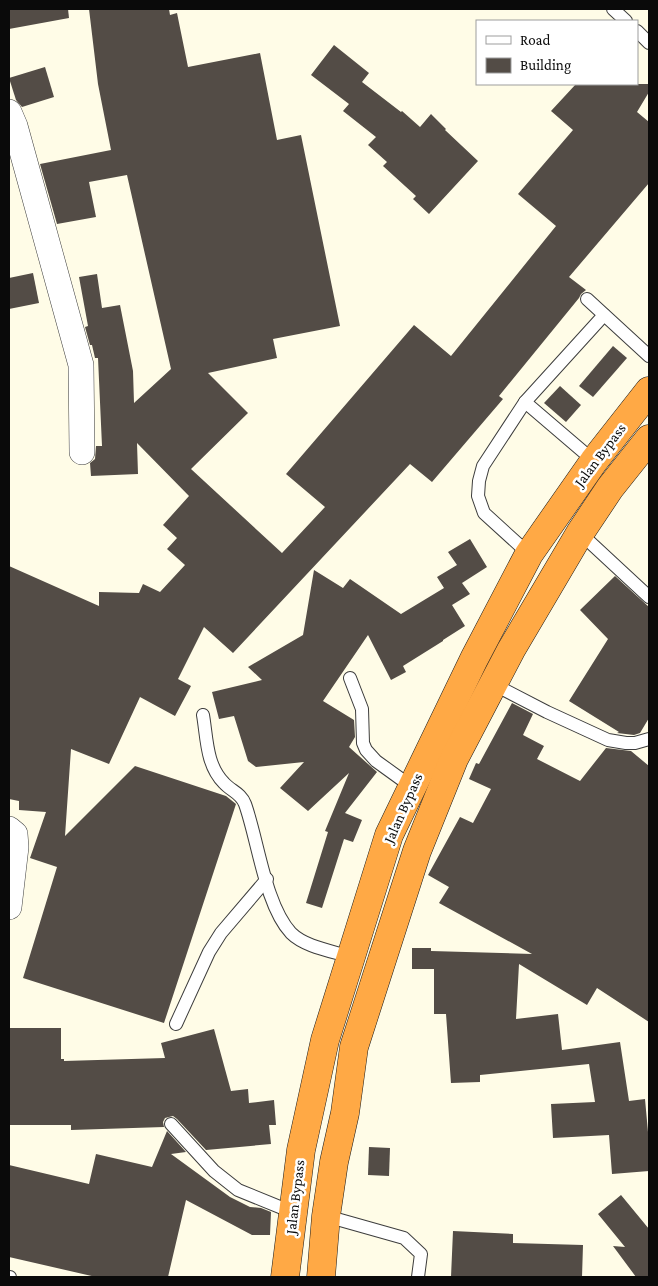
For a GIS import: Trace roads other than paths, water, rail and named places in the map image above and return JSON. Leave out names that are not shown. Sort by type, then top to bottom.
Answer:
[{"type":"highway","name":"Jalan Bypass","points":[[284,1277],[301,1150],[325,1040],[389,835],[474,659],[529,554],[594,461],[649,391]]},
{"type":"highway","name":"Jalan Bypass","points":[[321,1277],[326,1216],[334,1162],[345,1113],[354,1047],[416,851],[454,759],[511,650],[580,533],[610,488],[649,439]]},
{"type":"street","points":[[9,112],[15,126],[81,365],[82,452]]},
{"type":"street","points":[[9,829],[15,834],[16,846],[9,907]]},
{"type":"lane","points":[[614,9],[625,20]]},
{"type":"lane","points":[[638,32],[649,44]]},
{"type":"lane","points":[[587,299],[649,356]]},
{"type":"lane","points":[[529,554],[484,513],[478,496],[483,466],[525,402],[604,315]]},
{"type":"lane","points":[[525,402],[594,461]]},
{"type":"lane","points":[[580,533],[649,597]]},
{"type":"lane","points":[[350,678],[362,709],[366,750],[376,761],[412,788]]},
{"type":"lane","points":[[493,684],[571,724],[608,740],[626,743],[649,739]]},
{"type":"lane","points":[[204,715],[209,758],[224,784],[242,796],[278,912],[292,933],[310,944],[351,957]]},
{"type":"lane","points":[[176,1024],[209,952],[221,933],[267,879]]},
{"type":"lane","points":[[170,1124],[214,1171],[238,1190],[292,1212]]},
{"type":"lane","points":[[326,1216],[404,1238],[421,1254],[418,1277]]}]
